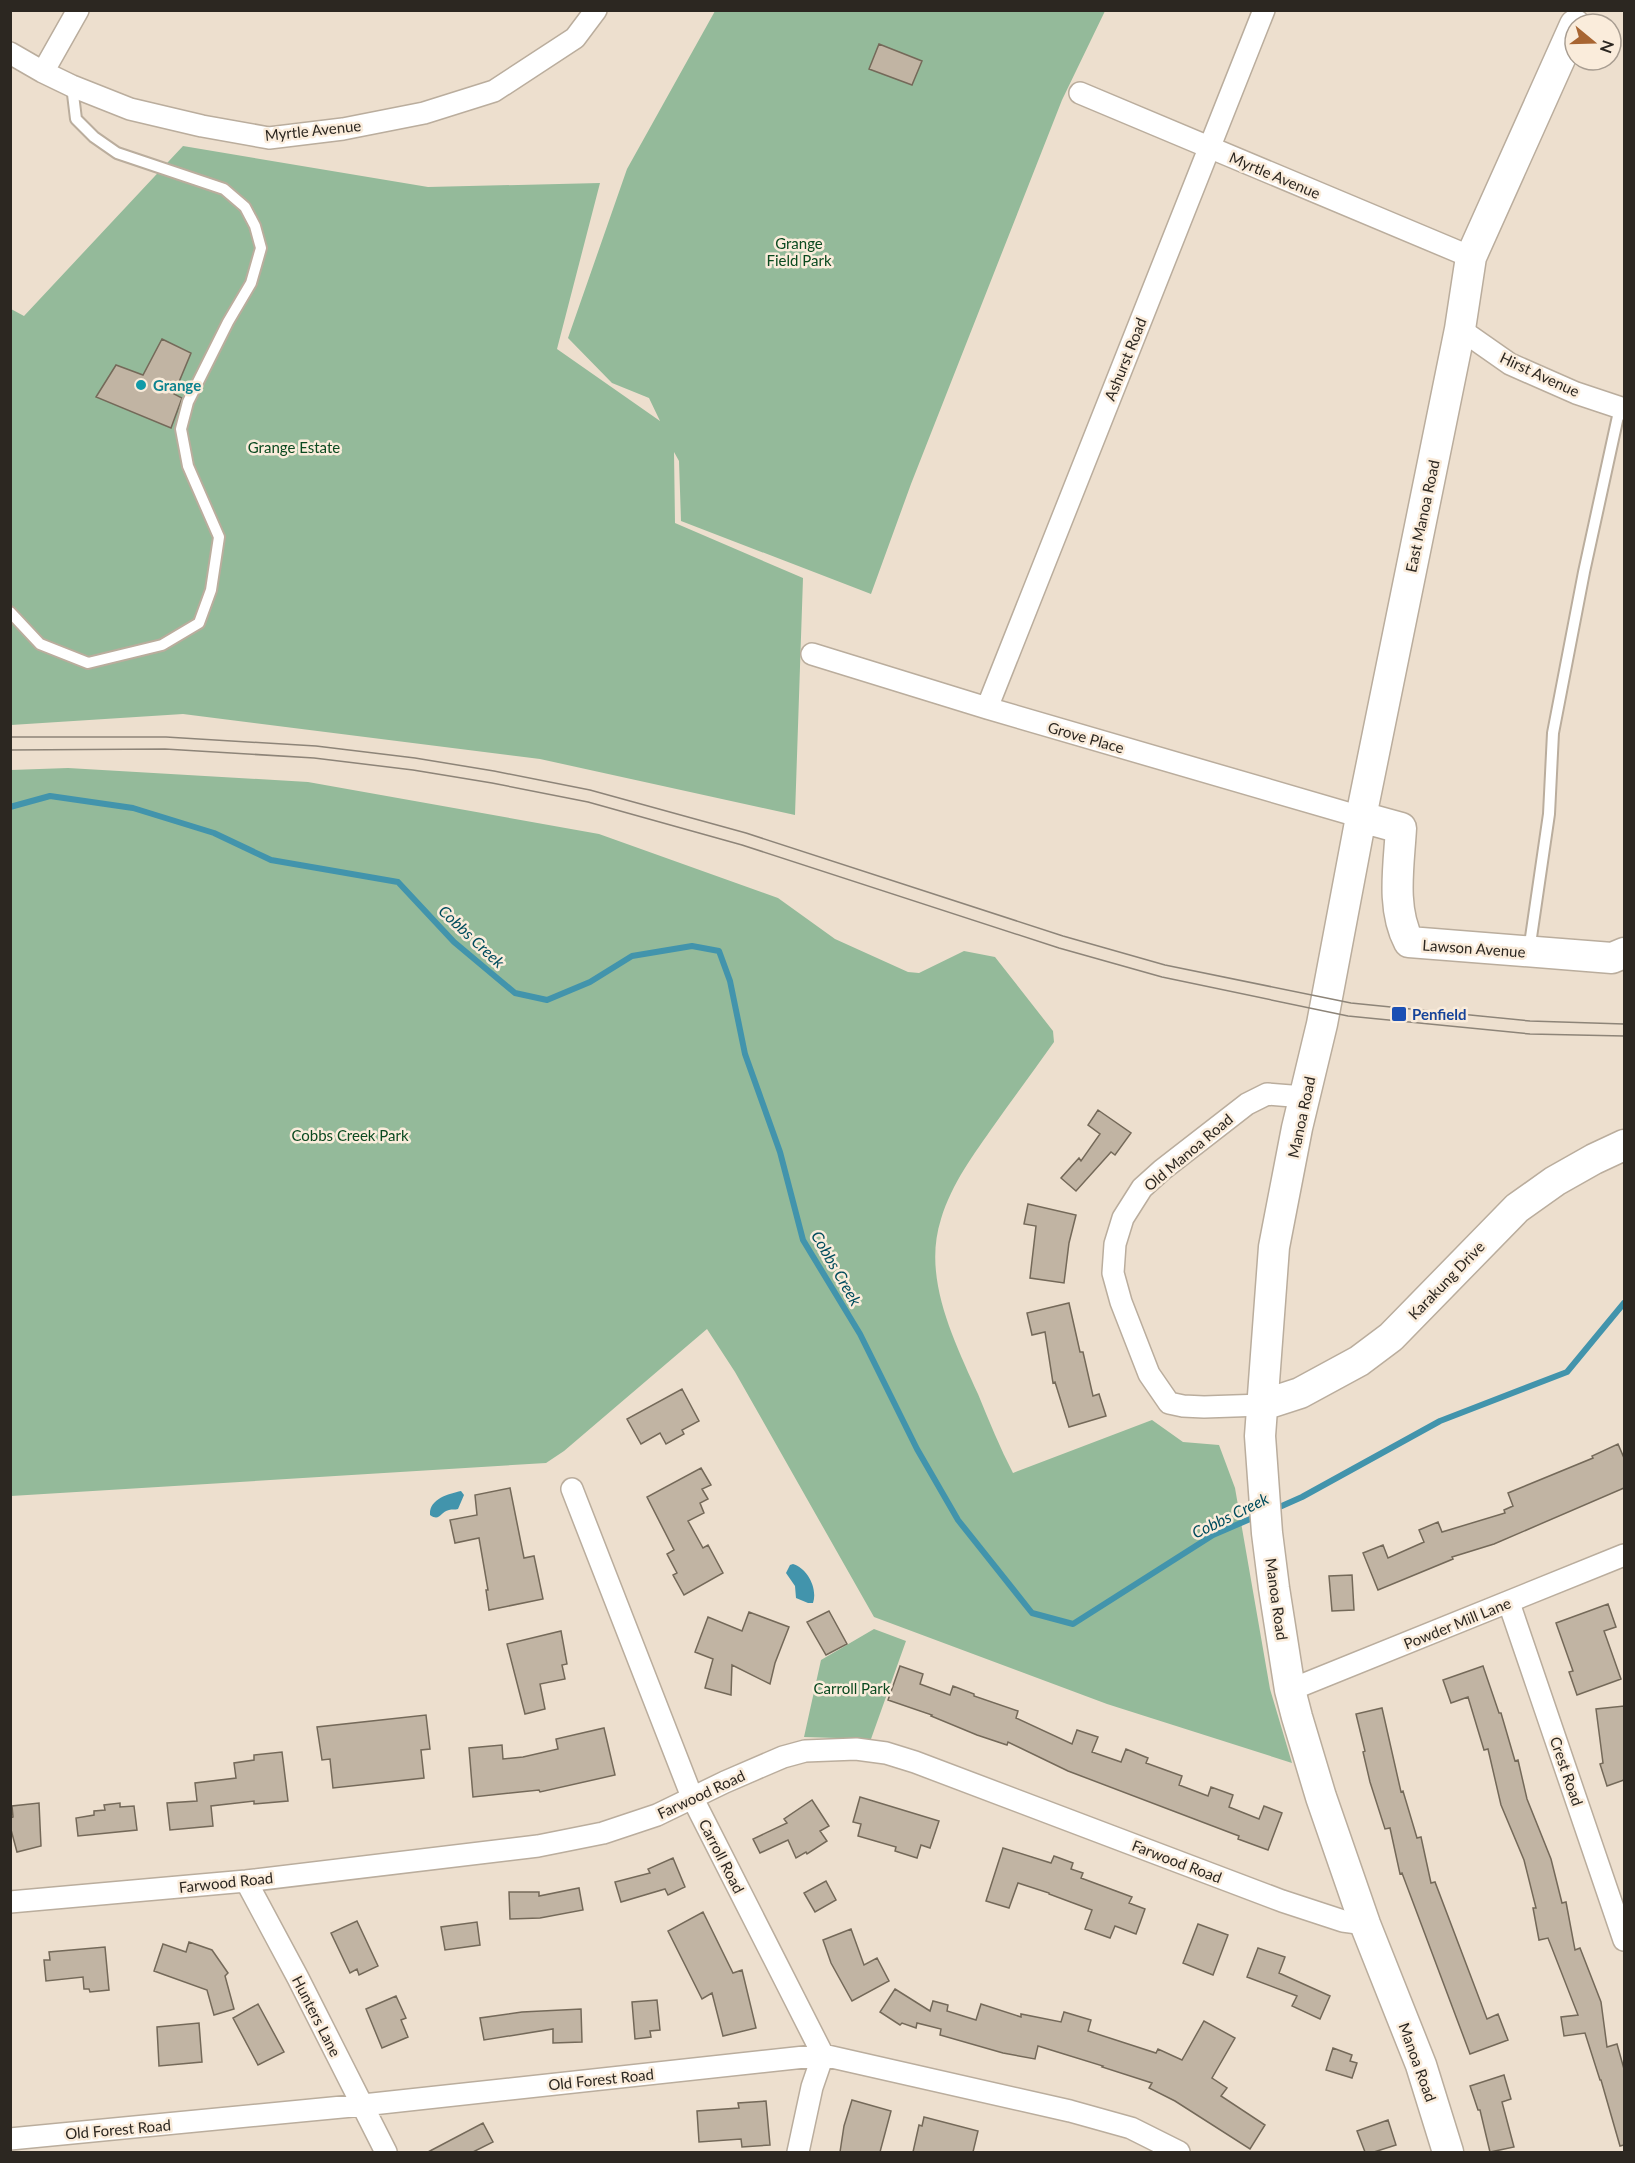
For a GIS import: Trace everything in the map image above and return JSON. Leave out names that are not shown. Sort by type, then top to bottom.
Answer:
[{"type":"main road","name":"East Manoa Road","points":[[1322,1024],[1361,818],[1461,329],[1471,257],[1563,52]]},
{"type":"main road","name":"Lawson Avenue","points":[[1361,818],[1401,828],[1398,905],[1402,930],[1409,942],[1612,958],[1624,953]]},
{"type":"main road","name":"Manoa Road","points":[[1322,1024],[1304,1097],[1275,1247],[1260,1436],[1267,1533],[1290,1690],[1321,1797],[1365,1924],[1421,2065],[1448,2152]]},
{"type":"main road","name":"Karakung Drive","points":[[1263,1405],[1300,1393],[1359,1361],[1391,1337],[1517,1209],[1555,1181],[1624,1145]]},
{"type":"street","points":[[43,72],[78,10]]},
{"type":"street","name":"Myrtle Avenue","points":[[10,52],[72,86],[130,109],[202,126],[269,138],[343,129],[424,113],[494,91],[575,38],[596,10]]},
{"type":"street","name":"Ashurst Road","points":[[987,708],[1264,10]]},
{"type":"street","name":"Myrtle Avenue","points":[[1080,93],[1471,257]]},
{"type":"street","name":"Hirst Avenue","points":[[1461,329],[1510,364],[1576,393],[1622,408]]},
{"type":"street","name":"Grove Place","points":[[812,654],[1361,818]]},
{"type":"street","name":"Old Manoa Road","points":[[1263,1405],[1204,1407],[1169,1403],[1149,1374],[1121,1302],[1113,1273],[1115,1244],[1123,1218],[1142,1188],[1162,1170],[1247,1104],[1267,1094],[1304,1097]]},
{"type":"street","name":"Carroll Road","points":[[572,1489],[692,1797],[823,2055]]},
{"type":"street","name":"Powder Mill Lane","points":[[1290,1690],[1624,1555]]},
{"type":"street","name":"Crest Road","points":[[1509,1603],[1623,1931]]},
{"type":"street","name":"Farwood Road","points":[[10,1902],[246,1881],[538,1846],[603,1833],[657,1815],[773,1761],[805,1750],[856,1749],[886,1754],[947,1773],[1282,1901],[1343,1921],[1365,1924]]},
{"type":"street","name":"Hunters Lane","points":[[246,1881],[386,2152]]},
{"type":"street","points":[[798,2152],[823,2055]]},
{"type":"street","name":"Old Forest Road","points":[[10,2139],[363,2105],[823,2055],[1131,2127],[1179,2152]]},
{"type":"lane","points":[[10,612],[40,644],[88,663],[162,645],[200,623],[211,590],[219,537],[188,466],[181,429],[188,402],[228,322],[251,283],[261,248],[255,226],[245,207],[224,189],[117,153],[94,137],[76,119],[72,86]]},
{"type":"lane","points":[[1528,952],[1549,814],[1553,733],[1584,572],[1622,408]]},
{"type":"green space","name":"Grange Estate","points":[[715,11],[1105,11],[1062,100],[911,484],[871,594],[681,521],[679,461],[674,452],[675,523],[803,578],[795,815],[540,759],[183,714],[11,725],[11,309],[24,316],[183,146],[428,187],[600,183],[557,349],[660,421],[649,398],[612,383],[568,338],[627,169]]},
{"type":"green space","name":"Cobbs Creek Park","points":[[68,768],[308,782],[599,834],[778,898],[835,939],[908,972],[919,973],[964,951],[995,957],[1053,1031],[1054,1042],[957,1181],[941,1219],[936,1241],[935,1264],[943,1308],[959,1352],[1013,1473],[1152,1420],[1183,1442],[1219,1445],[1235,1488],[1270,1689],[1292,1763],[1107,1704],[874,1617],[735,1372],[707,1329],[564,1451],[546,1463],[11,1496],[11,770]]},
{"type":"green space","name":"Carroll Park","points":[[874,1629],[906,1641],[871,1739],[804,1737],[821,1660]]},
{"type":"water","points":[[461,1491],[464,1495],[458,1509],[446,1511],[438,1517],[430,1515],[436,1501]]},
{"type":"water","points":[[793,1564],[803,1570],[810,1579],[814,1591],[813,1603],[796,1598],[795,1586],[786,1573]]},
{"type":"building","points":[[879,44],[922,61],[912,85],[869,69]]},
{"type":"building","name":"Grange","points":[[162,339],[191,353],[174,394],[182,398],[171,428],[96,397],[116,365],[143,375]]},
{"type":"building","points":[[1098,1110],[1131,1133],[1115,1155],[1111,1152],[1076,1191],[1061,1178],[1079,1158],[1081,1161],[1100,1134],[1088,1125]]},
{"type":"building","points":[[1028,1204],[1076,1215],[1069,1243],[1064,1283],[1030,1278],[1036,1226],[1024,1224]]},
{"type":"building","points":[[1069,1303],[1093,1396],[1099,1394],[1106,1416],[1069,1427],[1055,1382],[1053,1383],[1045,1332],[1032,1335],[1027,1313]]},
{"type":"building","points":[[682,1389],[699,1421],[682,1430],[684,1434],[666,1444],[660,1433],[641,1444],[627,1419]]},
{"type":"building","points":[[1618,1444],[1624,1458],[1624,1488],[1494,1544],[1452,1557],[1453,1559],[1378,1590],[1363,1553],[1383,1545],[1388,1558],[1424,1542],[1419,1530],[1438,1522],[1442,1532],[1505,1513],[1504,1510],[1513,1506],[1508,1493],[1593,1458],[1592,1456]]},
{"type":"building","points":[[701,1468],[711,1485],[702,1489],[708,1499],[700,1503],[704,1513],[688,1521],[703,1548],[708,1545],[723,1573],[684,1595],[673,1575],[677,1573],[667,1554],[674,1550],[647,1497]]},
{"type":"building","points":[[510,1488],[524,1558],[534,1556],[543,1599],[489,1610],[479,1538],[455,1543],[450,1520],[477,1515],[475,1495]]},
{"type":"building","points":[[1352,1575],[1354,1610],[1332,1611],[1329,1576]]},
{"type":"building","points":[[1608,1604],[1616,1627],[1604,1631],[1621,1679],[1577,1695],[1569,1672],[1573,1671],[1556,1623]]},
{"type":"building","points":[[829,1611],[847,1644],[826,1655],[807,1622]]},
{"type":"building","points":[[749,1612],[789,1627],[775,1663],[770,1684],[732,1665],[731,1695],[705,1688],[713,1659],[695,1652],[708,1617],[742,1631]]},
{"type":"building","points":[[561,1631],[567,1664],[562,1665],[565,1679],[540,1684],[545,1709],[525,1714],[507,1644]]},
{"type":"building","points":[[900,1666],[923,1674],[920,1684],[950,1695],[953,1686],[1018,1711],[1016,1718],[1072,1744],[1077,1730],[1098,1737],[1092,1752],[1121,1762],[1126,1749],[1148,1758],[1146,1763],[1182,1776],[1179,1785],[1208,1796],[1211,1787],[1233,1795],[1229,1807],[1259,1819],[1264,1806],[1282,1813],[1268,1850],[1238,1839],[1239,1836],[1068,1771],[1008,1742],[1007,1745],[977,1735],[932,1715],[888,1700]]},
{"type":"building","points":[[1483,1666],[1499,1713],[1501,1713],[1515,1761],[1518,1760],[1527,1799],[1551,1859],[1562,1903],[1566,1902],[1575,1950],[1580,1948],[1601,2002],[1607,2047],[1617,2044],[1624,2069],[1624,2145],[1620,2146],[1585,2033],[1564,2036],[1561,2017],[1578,2015],[1548,1938],[1539,1940],[1533,1908],[1536,1908],[1524,1860],[1501,1805],[1488,1749],[1484,1750],[1468,1697],[1451,1703],[1443,1680]]},
{"type":"building","points":[[1624,1706],[1624,1780],[1607,1786],[1600,1764],[1603,1763],[1596,1709]]},
{"type":"building","points":[[1382,1708],[1401,1792],[1403,1791],[1417,1838],[1421,1837],[1431,1883],[1435,1882],[1487,2019],[1498,2014],[1508,2040],[1470,2054],[1402,1873],[1400,1874],[1390,1828],[1385,1829],[1370,1782],[1356,1714]]},
{"type":"building","points":[[426,1715],[430,1749],[421,1750],[424,1778],[333,1788],[330,1759],[322,1760],[317,1727]]},
{"type":"building","points":[[604,1728],[615,1775],[540,1792],[539,1790],[473,1797],[469,1748],[502,1745],[503,1759],[523,1757],[558,1749],[556,1739]]},
{"type":"building","points":[[282,1752],[288,1801],[254,1804],[254,1801],[211,1806],[213,1826],[170,1830],[167,1803],[197,1801],[195,1783],[236,1778],[234,1763],[254,1760],[254,1755]]},
{"type":"building","points":[[860,1797],[939,1821],[930,1848],[921,1845],[917,1858],[895,1851],[896,1847],[858,1836],[861,1824],[853,1822]]},
{"type":"building","points":[[812,1800],[829,1826],[820,1831],[827,1841],[796,1858],[788,1840],[760,1853],[753,1839],[787,1823],[784,1819]]},
{"type":"building","points":[[39,1803],[41,1846],[17,1852],[10,1826],[10,1818],[13,1817],[12,1806]]},
{"type":"building","points":[[120,1803],[120,1807],[134,1806],[137,1830],[78,1836],[76,1818],[94,1815],[94,1811],[105,1810],[104,1805]]},
{"type":"building","points":[[1003,1848],[1051,1863],[1054,1856],[1073,1863],[1071,1869],[1083,1873],[1081,1878],[1132,1897],[1129,1903],[1145,1909],[1136,1934],[1115,1926],[1110,1938],[1085,1929],[1092,1910],[1018,1883],[1009,1908],[986,1901]]},
{"type":"building","points":[[673,1858],[685,1887],[668,1895],[665,1889],[621,1902],[615,1882],[650,1873],[648,1869]]},
{"type":"building","points":[[826,1881],[836,1900],[815,1912],[804,1893]]},
{"type":"building","points":[[579,1888],[583,1910],[540,1918],[510,1919],[509,1892],[539,1892],[539,1896]]},
{"type":"building","points":[[703,1912],[733,1973],[742,1970],[756,2028],[723,2036],[712,1993],[702,1999],[668,1931]]},
{"type":"building","points":[[357,1921],[378,1966],[359,1975],[357,1969],[350,1973],[331,1933]]},
{"type":"building","points":[[477,1922],[480,1945],[445,1950],[441,1927]]},
{"type":"building","points":[[1198,1924],[1228,1935],[1213,1975],[1183,1963]]},
{"type":"building","points":[[851,1929],[864,1965],[877,1958],[889,1981],[852,2001],[831,1963],[823,1940]]},
{"type":"building","points":[[189,1942],[212,1950],[228,1973],[225,1976],[234,2009],[214,2015],[207,1990],[154,1971],[163,1944],[186,1952]]},
{"type":"building","points":[[105,1947],[109,1990],[90,1992],[89,1989],[84,1989],[83,1977],[46,1981],[44,1960],[50,1960],[49,1952]]},
{"type":"building","points":[[1258,1948],[1285,1957],[1279,1973],[1330,1996],[1320,2019],[1292,2006],[1297,1996],[1247,1977]]},
{"type":"building","points":[[895,1989],[930,2011],[933,2001],[948,2005],[947,2011],[976,2020],[981,2004],[1021,2017],[1021,2014],[1061,2022],[1064,2012],[1091,2020],[1088,2031],[1156,2053],[1158,2049],[1182,2060],[1204,2021],[1235,2038],[1212,2078],[1227,2088],[1221,2096],[1265,2125],[1250,2149],[1175,2101],[1149,2088],[1152,2083],[1038,2046],[1035,2059],[1003,2053],[940,2035],[941,2029],[917,2023],[916,2028],[902,2023],[900,2025],[880,2012]]},
{"type":"building","points":[[396,1996],[406,2018],[401,2020],[408,2037],[382,2048],[366,2009]]},
{"type":"building","points":[[657,2000],[660,2030],[650,2031],[651,2037],[635,2039],[632,2002]]},
{"type":"building","points":[[258,2004],[284,2052],[258,2065],[233,2018]]},
{"type":"building","points":[[581,2009],[582,2042],[553,2043],[553,2029],[484,2040],[480,2018],[522,2012]]},
{"type":"building","points":[[199,2023],[202,2062],[159,2066],[157,2027]]},
{"type":"building","points":[[1333,2048],[1352,2055],[1350,2061],[1357,2063],[1352,2078],[1326,2070]]},
{"type":"building","points":[[1504,2075],[1511,2099],[1502,2102],[1514,2147],[1490,2152],[1480,2110],[1478,2110],[1470,2086]]},
{"type":"building","points":[[852,2100],[891,2111],[880,2152],[840,2152],[844,2126]]},
{"type":"building","points":[[766,2101],[770,2145],[742,2147],[741,2139],[699,2142],[697,2111],[739,2108],[738,2103]]},
{"type":"building","points":[[924,2117],[978,2131],[973,2152],[913,2152],[919,2125],[922,2126]]},
{"type":"building","points":[[1388,2120],[1396,2145],[1374,2152],[1365,2152],[1357,2131]]},
{"type":"building","points":[[483,2123],[493,2142],[473,2152],[428,2152]]},
{"type":"waterway","name":"Cobbs Creek","points":[[10,807],[50,796],[133,808],[214,833],[271,860],[398,882],[454,942],[515,993],[547,1000],[590,982],[632,956],[692,946],[719,951],[730,981],[745,1054],[780,1152],[803,1240],[860,1334],[917,1449],[958,1520],[1032,1613],[1073,1624],[1213,1535],[1257,1516]]},
{"type":"waterway","name":"Cobbs Creek","points":[[1275,1509],[1302,1497],[1440,1421],[1567,1372],[1624,1303]]},
{"type":"tram line","points":[[10,737],[166,737],[316,746],[415,758],[494,771],[590,790],[746,833],[1063,936],[1165,965],[1351,1003],[1530,1021],[1624,1024]]},
{"type":"tram line","points":[[10,750],[165,749],[314,758],[413,770],[492,783],[588,802],[742,845],[1059,948],[1162,977],[1348,1016],[1530,1034],[1624,1036]]},
{"type":"place","name":"Grange","points":[[141,385]]},
{"type":"place","name":"Penfield","points":[[1399,1014]]},
{"type":"park label","name":"Grange Field Park","points":[[799,252]]}]
